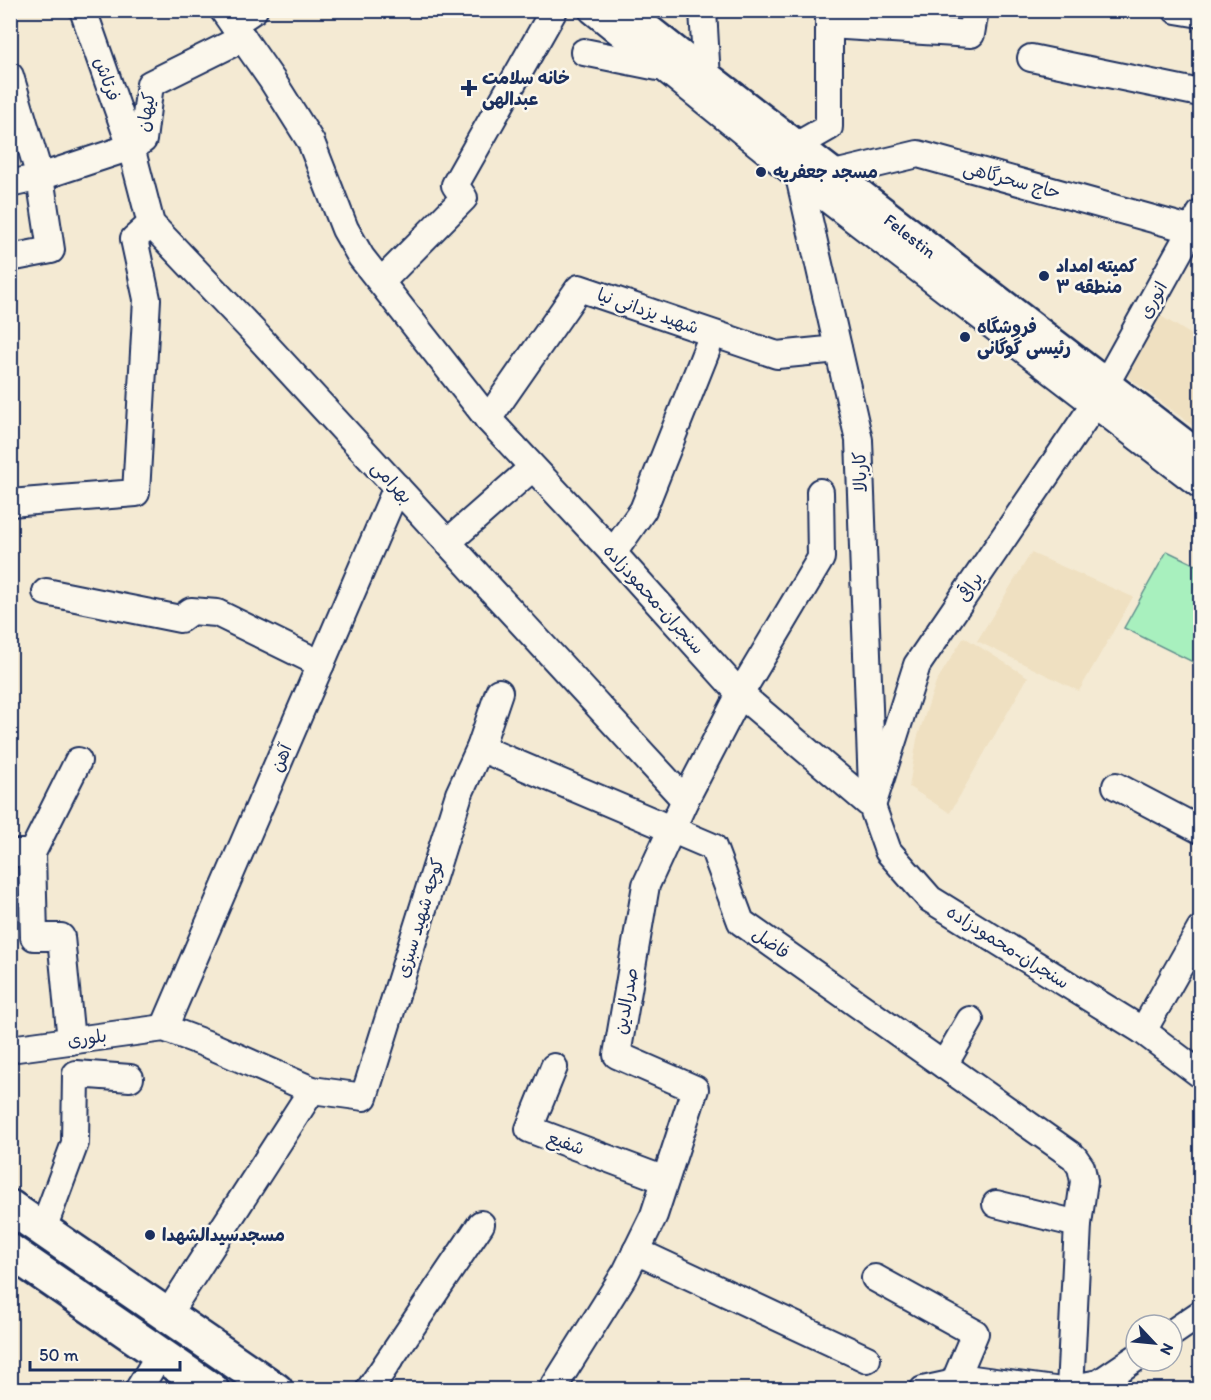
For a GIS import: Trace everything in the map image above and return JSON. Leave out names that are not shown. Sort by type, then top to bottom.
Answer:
[{"type":"main road","name":"Felestin","points":[[620,10],[671,63],[707,80],[793,146],[815,177],[1099,395],[1200,459]]},
{"type":"main road","points":[[10,1207],[276,1389]]},
{"type":"main road","points":[[10,1251],[212,1389]]},
{"type":"street","name":"فرتاش","points":[[83,10],[131,147]]},
{"type":"street","points":[[381,282],[464,198],[455,185],[554,10]]},
{"type":"street","points":[[592,10],[671,63],[815,177]]},
{"type":"street","points":[[703,10],[707,80]]},
{"type":"street","points":[[793,146],[829,127],[829,18],[971,34],[975,10]]},
{"type":"street","points":[[1176,10],[1200,14]]},
{"type":"street","name":"کیهان","points":[[10,184],[40,177],[131,147],[143,140],[150,84],[238,21]]},
{"type":"street","name":"سنجران-محمودزاده","points":[[238,21],[311,142],[345,229],[361,257],[488,419],[532,468],[613,553],[740,694],[872,807],[888,851],[930,899],[1143,1031],[1200,1074]]},
{"type":"street","points":[[584,52],[671,63]]},
{"type":"street","points":[[1031,58],[1200,93]]},
{"type":"street","points":[[10,76],[40,177],[51,250],[10,258]]},
{"type":"street","name":"بهرامی","points":[[131,147],[152,224],[685,800]]},
{"type":"street","name":"حاج سحرگاهی","points":[[815,177],[918,154],[1196,222]]},
{"type":"street","name":"کاربالا","points":[[815,177],[838,349],[859,440],[872,807]]},
{"type":"street","name":"انوری","points":[[1099,395],[1196,222]]},
{"type":"street","points":[[10,503],[136,493],[147,299],[134,238],[152,224]]},
{"type":"street","name":"شهید یزدانی نیا","points":[[488,419],[579,288],[777,354],[838,349]]},
{"type":"street","points":[[613,553],[643,510],[706,349]]},
{"type":"street","points":[[1099,395],[1200,485]]},
{"type":"street","name":"یراقی","points":[[872,807],[917,665],[1099,395]]},
{"type":"street","points":[[448,542],[532,468]]},
{"type":"street","name":"آهن","points":[[164,1028],[397,487]]},
{"type":"street","name":"صدرالدین","points":[[552,1389],[626,1272],[654,1215],[695,1089],[617,1055],[646,885],[685,800],[740,694],[821,558],[820,492]]},
{"type":"street","points":[[46,592],[180,619],[191,611],[217,613],[321,664]]},
{"type":"street","name":"کوچه شهید سبزی","points":[[164,1028],[212,1046],[312,1090],[364,1097],[459,794],[480,748],[499,692]]},
{"type":"street","name":"فاضل","points":[[480,748],[713,847],[741,922],[1074,1157],[1081,1167],[1084,1181],[1078,1224]]},
{"type":"street","points":[[70,1041],[61,937],[34,937],[21,853],[78,761]]},
{"type":"street","points":[[1116,786],[1200,830]]},
{"type":"street","points":[[1143,1031],[1200,930]]},
{"type":"street","points":[[944,1065],[970,1020]]},
{"type":"street","name":"بلوری","points":[[10,1049],[164,1028]]},
{"type":"street","name":"شفیع","points":[[554,1067],[529,1129],[665,1180]]},
{"type":"street","points":[[44,1229],[75,1143],[76,1074],[130,1078]]},
{"type":"street","points":[[168,1314],[312,1090]]},
{"type":"street","points":[[996,1204],[1078,1224],[1064,1389]]},
{"type":"street","points":[[369,1389],[481,1224]]},
{"type":"street","points":[[636,1251],[867,1359]]},
{"type":"street","points":[[875,1278],[975,1333],[964,1384]]},
{"type":"street","points":[[1184,1325],[1200,1314]]},
{"type":"street","points":[[138,1389],[160,1354]]},
{"type":"street","points":[[923,1389],[964,1384],[1064,1389],[1099,1383],[1124,1366]]},
{"type":"shaded area","points":[[1151,310],[1200,340],[1200,422],[1197,429],[1119,370]]},
{"type":"shaded area","points":[[1031,553],[1133,597],[1079,691],[977,641]]},
{"type":"shaded area","points":[[964,637],[1028,677],[950,813],[909,787],[917,739],[936,682]]},
{"type":"green space","points":[[1167,551],[1200,567],[1199,665],[1124,628]]},
{"type":"place","name":"خانه سلامت عبدالهی","points":[[469,88]]},
{"type":"place","name":"مسجد جعفریه","points":[[761,172]]},
{"type":"place","name":"کمیته امداد منطقه ۳","points":[[1044,276]]},
{"type":"place","name":"فروشگاه رئیسی گوگانی","points":[[965,337]]},
{"type":"place","name":"مسجدسیدالشهدا","points":[[150,1235]]}]
